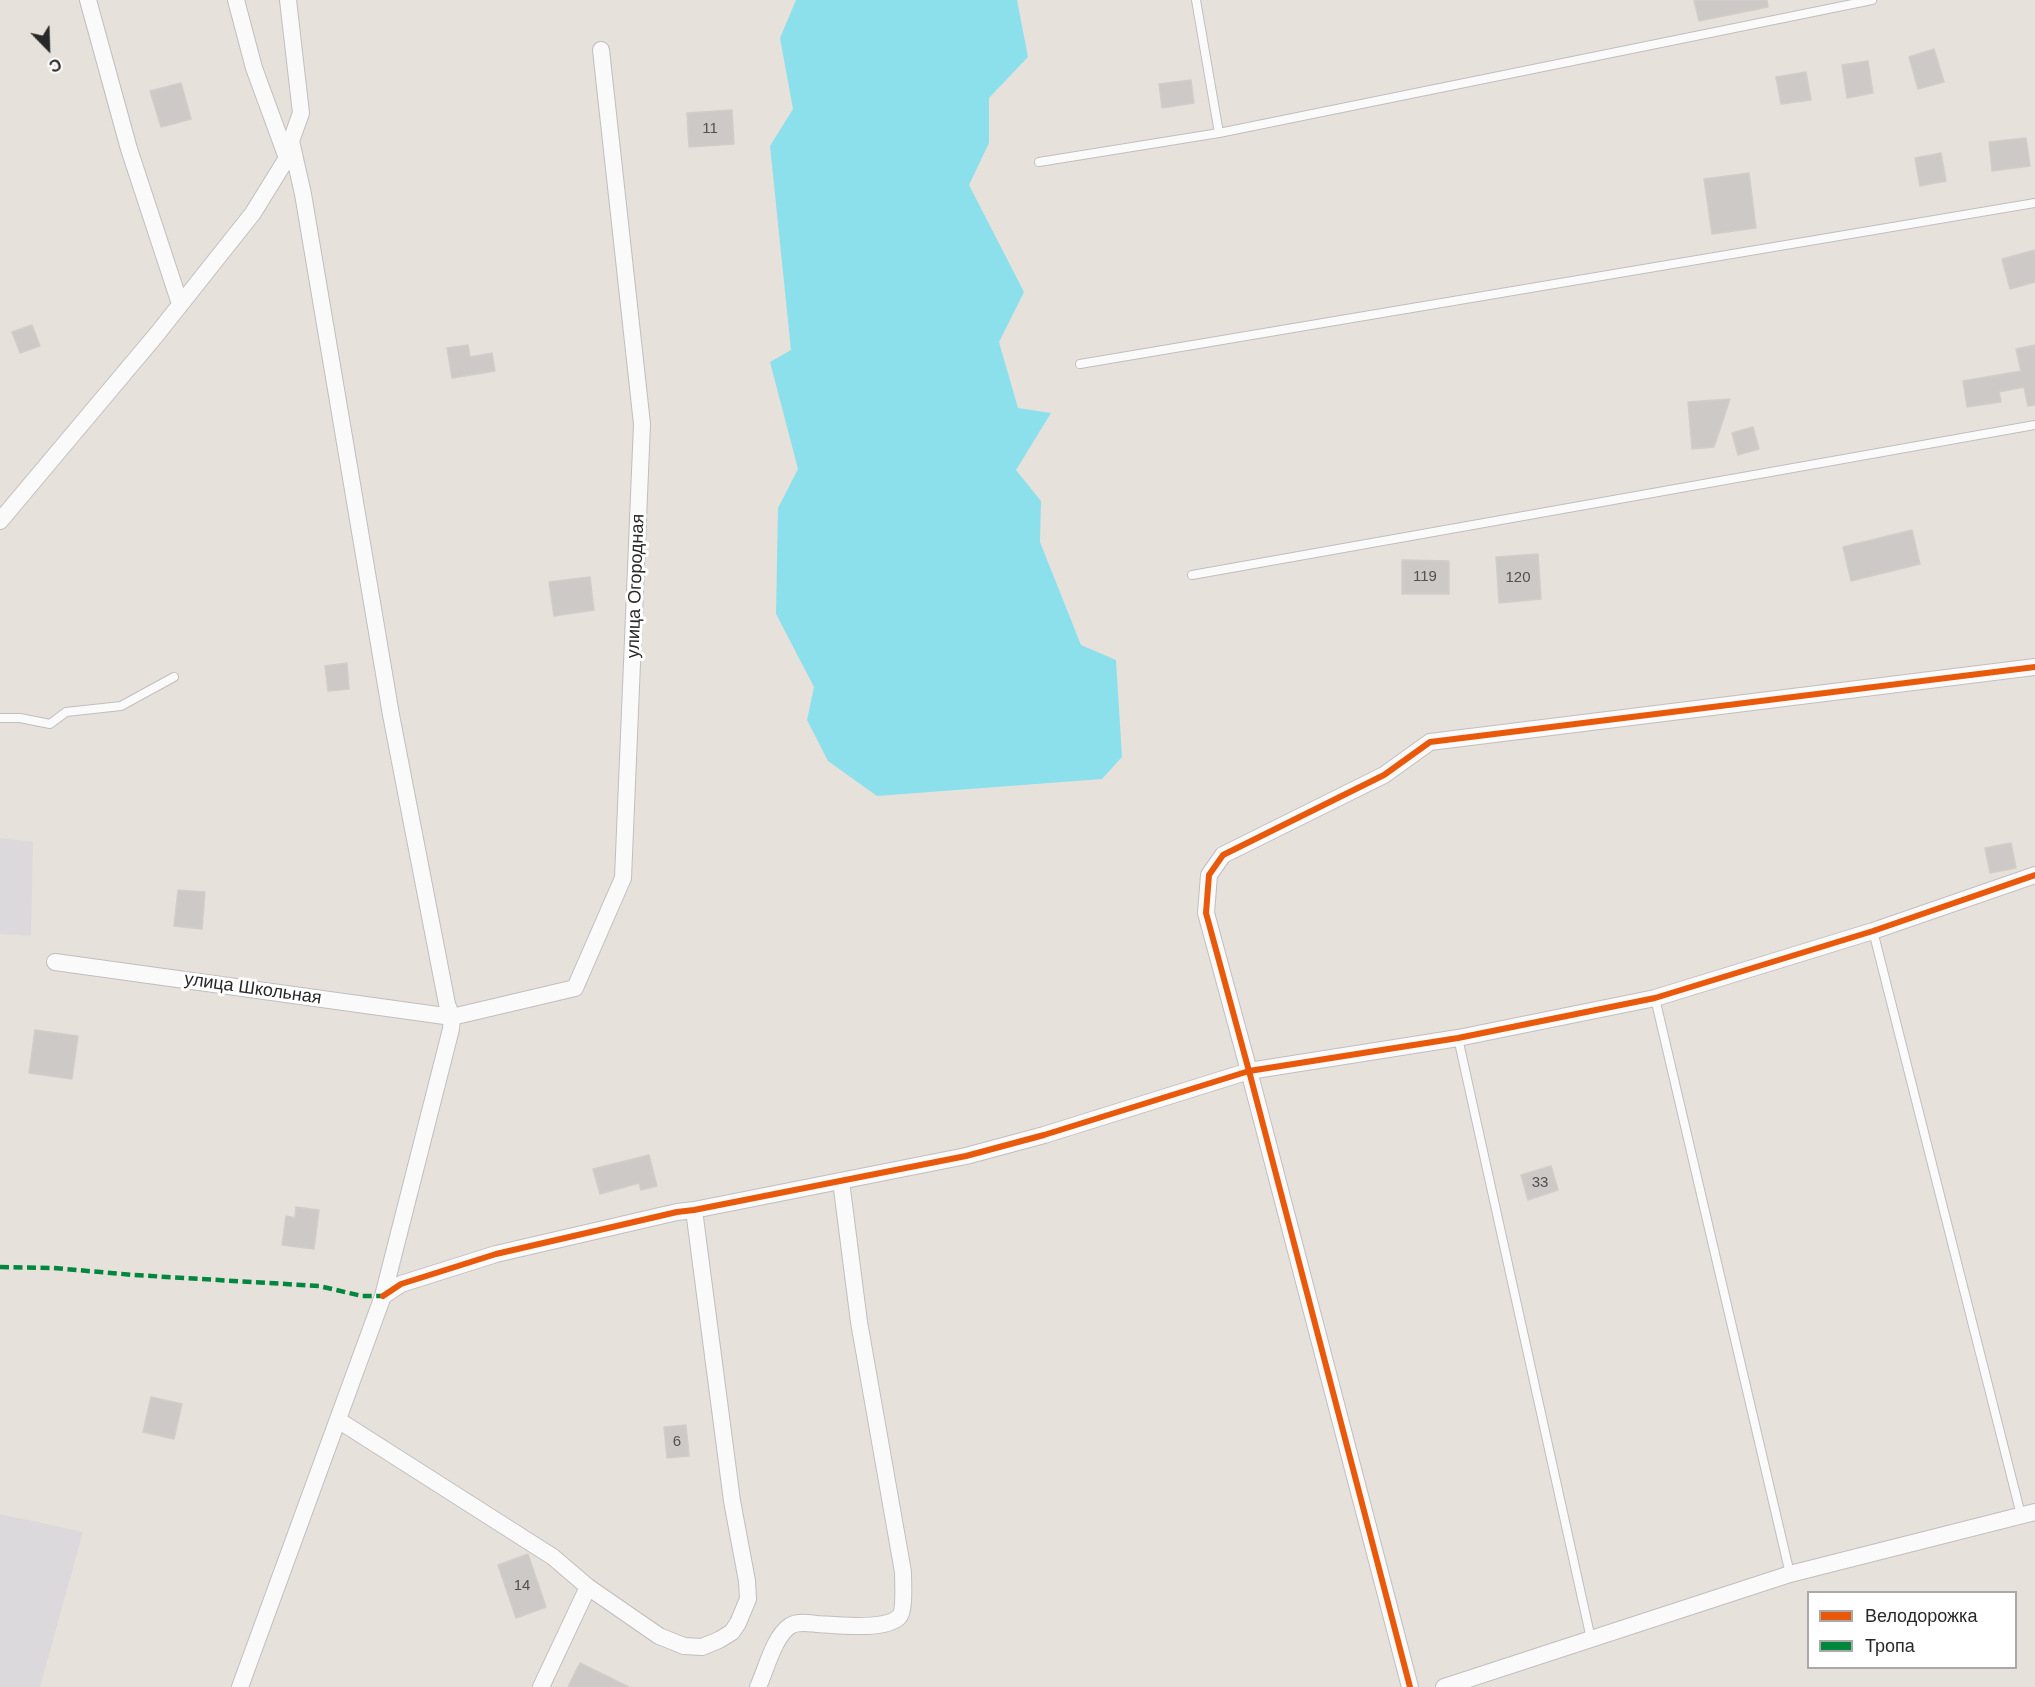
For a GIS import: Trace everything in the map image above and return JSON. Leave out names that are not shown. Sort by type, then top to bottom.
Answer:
[{"type":"street","points":[[88,0],[129,149],[180,304]]},
{"type":"street","points":[[236,0],[254,68],[287,159]]},
{"type":"street","points":[[0,521],[253,213],[287,159],[301,113],[288,0]]},
{"type":"street","name":"улица Огородная","points":[[452,1017],[575,988],[623,878],[642,424],[601,50]]},
{"type":"street","points":[[240,1687],[383,1296],[451,1029],[452,1017],[447,1004],[391,715],[303,194],[291,141]]},
{"type":"street","points":[[1410,1687],[1206,912],[1209,875],[1223,855],[1384,776],[1430,742],[2035,668]]},
{"type":"street","points":[[383,1296],[401,1284],[496,1254],[677,1212],[966,1156],[1044,1135],[1249,1071],[1458,1038],[1655,998],[1873,931],[2035,875]]},
{"type":"street","name":"улица Школьная","points":[[55,962],[452,1017]]},
{"type":"street","points":[[759,1687],[776,1644],[791,1624],[872,1625],[890,1622],[899,1617],[902,1611],[903,1572],[859,1322],[841,1181]]},
{"type":"street","points":[[338,1420],[553,1557],[588,1587],[659,1636],[684,1646],[702,1647],[726,1636],[738,1623],[748,1599],[747,1581],[732,1501],[694,1210]]},
{"type":"street","points":[[1444,1687],[1790,1575],[2028,1513]]},
{"type":"street","points":[[541,1687],[588,1587]]},
{"type":"lane","points":[[1196,0],[1219,133]]},
{"type":"lane","points":[[1039,162],[1219,133],[1872,0]]},
{"type":"lane","points":[[1080,364],[2035,203]]},
{"type":"lane","points":[[1192,575],[2035,425]]},
{"type":"lane","points":[[0,718],[20,718],[50,724],[66,712],[121,706],[174,677]]},
{"type":"lane","points":[[1873,931],[2028,1513]]},
{"type":"lane","points":[[1655,998],[1790,1575]]},
{"type":"lane","points":[[1458,1038],[1591,1639]]},
{"type":"shaded area","points":[[0,838],[33,842],[31,936],[0,934]]},
{"type":"shaded area","points":[[0,1514],[83,1532],[40,1687],[0,1687]]},
{"type":"water","points":[[796,0],[1017,0],[1028,57],[989,98],[989,143],[969,185],[1024,292],[999,342],[1018,408],[1051,413],[1016,470],[1041,501],[1040,542],[1081,645],[1116,660],[1122,757],[1102,779],[877,796],[828,761],[807,720],[814,687],[776,614],[778,508],[798,469],[770,362],[791,350],[770,146],[793,109],[780,38]]},
{"type":"building","points":[[1694,0],[1767,0],[1768,7],[1699,21]]},
{"type":"building","points":[[1934,49],[1944,82],[1918,89],[1909,57]]},
{"type":"building","points":[[1868,61],[1873,93],[1847,98],[1842,65]]},
{"type":"building","points":[[1806,72],[1811,100],[1781,104],[1776,77]]},
{"type":"building","points":[[1191,80],[1194,103],[1162,108],[1159,84]]},
{"type":"building","points":[[181,83],[191,119],[161,127],[150,91]]},
{"type":"building","points":[[732,110],[734,144],[689,147],[687,113]]},
{"type":"building","points":[[2026,138],[2030,166],[1992,171],[1989,142]]},
{"type":"building","points":[[1941,153],[1946,181],[1920,186],[1915,158]]},
{"type":"building","points":[[1749,173],[1756,228],[1712,234],[1704,179]]},
{"type":"building","points":[[2035,250],[2035,282],[2010,289],[2002,259]]},
{"type":"building","points":[[32,325],[40,346],[20,353],[12,332]]},
{"type":"building","points":[[468,345],[470,357],[492,353],[495,371],[452,378],[447,348]]},
{"type":"building","points":[[2035,345],[2035,405],[2028,406],[2024,387],[1999,392],[2001,402],[1967,407],[1963,381],[2021,371],[2016,349]]},
{"type":"building","points":[[1730,399],[1714,447],[1692,449],[1688,402]]},
{"type":"building","points":[[1753,427],[1759,449],[1738,455],[1732,433]]},
{"type":"building","points":[[1912,530],[1920,564],[1851,581],[1843,547]]},
{"type":"building","points":[[1538,554],[1541,599],[1499,603],[1496,557]]},
{"type":"building","points":[[1402,560],[1449,561],[1449,594],[1402,594]]},
{"type":"building","points":[[590,577],[594,610],[554,616],[549,582]]},
{"type":"building","points":[[347,663],[349,689],[328,691],[325,666]]},
{"type":"building","points":[[2011,843],[2016,868],[1990,873],[1985,848]]},
{"type":"building","points":[[178,890],[205,892],[202,929],[174,926]]},
{"type":"building","points":[[35,1030],[78,1036],[72,1079],[29,1073]]},
{"type":"building","points":[[649,1155],[657,1186],[641,1190],[639,1183],[600,1194],[593,1169]]},
{"type":"building","points":[[1551,1166],[1558,1190],[1528,1200],[1521,1175]]},
{"type":"building","points":[[296,1207],[319,1210],[314,1249],[282,1245],[286,1216],[295,1218]]},
{"type":"building","points":[[151,1397],[182,1404],[174,1439],[143,1432]]},
{"type":"building","points":[[686,1425],[689,1456],[667,1458],[664,1427]]},
{"type":"building","points":[[528,1554],[546,1607],[516,1618],[498,1565]]},
{"type":"building","points":[[580,1663],[629,1687],[568,1687]]},
{"type":"marked path","points":[[0,1267],[54,1268],[319,1286],[362,1296],[383,1296]]},
{"type":"cycle path","points":[[1410,1687],[1206,913],[1209,875],[1223,855],[1384,775],[1430,742],[2035,667]]},
{"type":"cycle path","points":[[383,1296],[401,1284],[496,1254],[677,1212],[966,1156],[1044,1135],[1249,1071],[1458,1038],[1655,998],[1873,931],[2035,875]]}]
